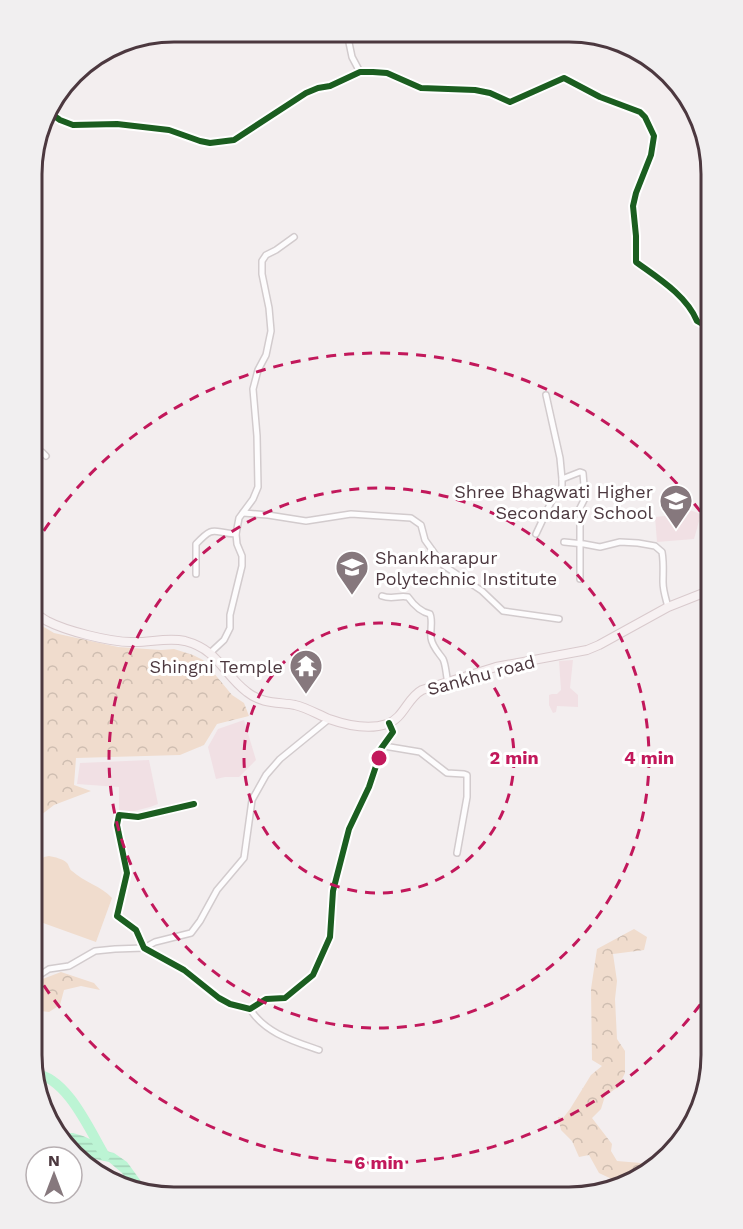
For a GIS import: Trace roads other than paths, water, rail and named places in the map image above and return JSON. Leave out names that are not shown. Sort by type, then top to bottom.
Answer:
[{"type":"main road","name":"Sankhu road","points":[[389,723],[397,718],[418,692],[507,665],[587,650],[668,607],[701,594]]},
{"type":"main road","points":[[42,618],[110,640],[183,641],[210,652],[240,687],[256,698],[270,703],[294,705],[329,719],[358,726],[379,726],[389,723]]},
{"type":"street","points":[[349,42],[352,57],[360,72]]},
{"type":"street","points":[[56,117],[73,125],[117,124],[169,130],[210,143],[226,142],[241,136],[306,93],[330,86],[360,72],[387,73],[421,88],[475,90],[490,93],[510,102],[564,78],[600,97],[640,112],[647,120],[654,136],[651,155],[633,206],[636,262],[682,298],[692,309],[696,321],[701,324]]},
{"type":"street","points":[[210,652],[224,640],[230,628],[230,615],[242,566],[242,556],[236,534],[239,518],[253,499],[258,487],[254,390],[258,370],[266,355],[271,331],[262,261],[266,255],[294,237]]},
{"type":"street","points":[[536,534],[552,500],[555,496],[562,494],[560,458],[546,395]]},
{"type":"street","points":[[42,452],[45,456]]},
{"type":"street","points":[[562,479],[583,473],[585,498],[580,508],[580,579]]},
{"type":"street","points":[[243,513],[306,521],[351,514],[411,518],[421,525],[425,540],[443,565],[482,591],[503,610],[560,619]]},
{"type":"street","points":[[196,574],[196,544],[207,533],[214,531],[236,534]]},
{"type":"street","points":[[564,542],[600,547],[620,542],[638,543],[660,548],[668,607]]},
{"type":"street","points":[[382,596],[408,597],[411,602],[430,614],[432,619],[431,640],[437,653],[444,660],[448,683]]},
{"type":"street","points":[[42,973],[48,969],[72,964],[95,951],[144,948],[155,942],[186,935],[195,930],[217,890],[244,858],[252,800],[266,775],[280,759],[329,719]]},
{"type":"street","points":[[250,1009],[266,999],[285,998],[313,975],[330,937],[333,891],[349,829],[369,787],[380,750],[393,732],[389,723]]},
{"type":"street","points":[[384,746],[420,752],[447,773],[467,776],[457,853]]},
{"type":"street","points":[[194,804],[138,817],[119,815],[117,825],[127,873],[117,916],[136,930],[144,948],[184,970],[219,998],[230,1004],[250,1009],[263,1025],[277,1034],[319,1050]]},
{"type":"waterway","points":[[44,1076],[67,1095],[85,1120],[105,1156]]},
{"type":"place","name":"Shree Bhagwati Higher Secondary School","points":[[676,530]]},
{"type":"place","name":"Shankharapur Polytechnic Institute","points":[[352,596]]},
{"type":"place","name":"Shingni Temple","points":[[306,695]]}]
